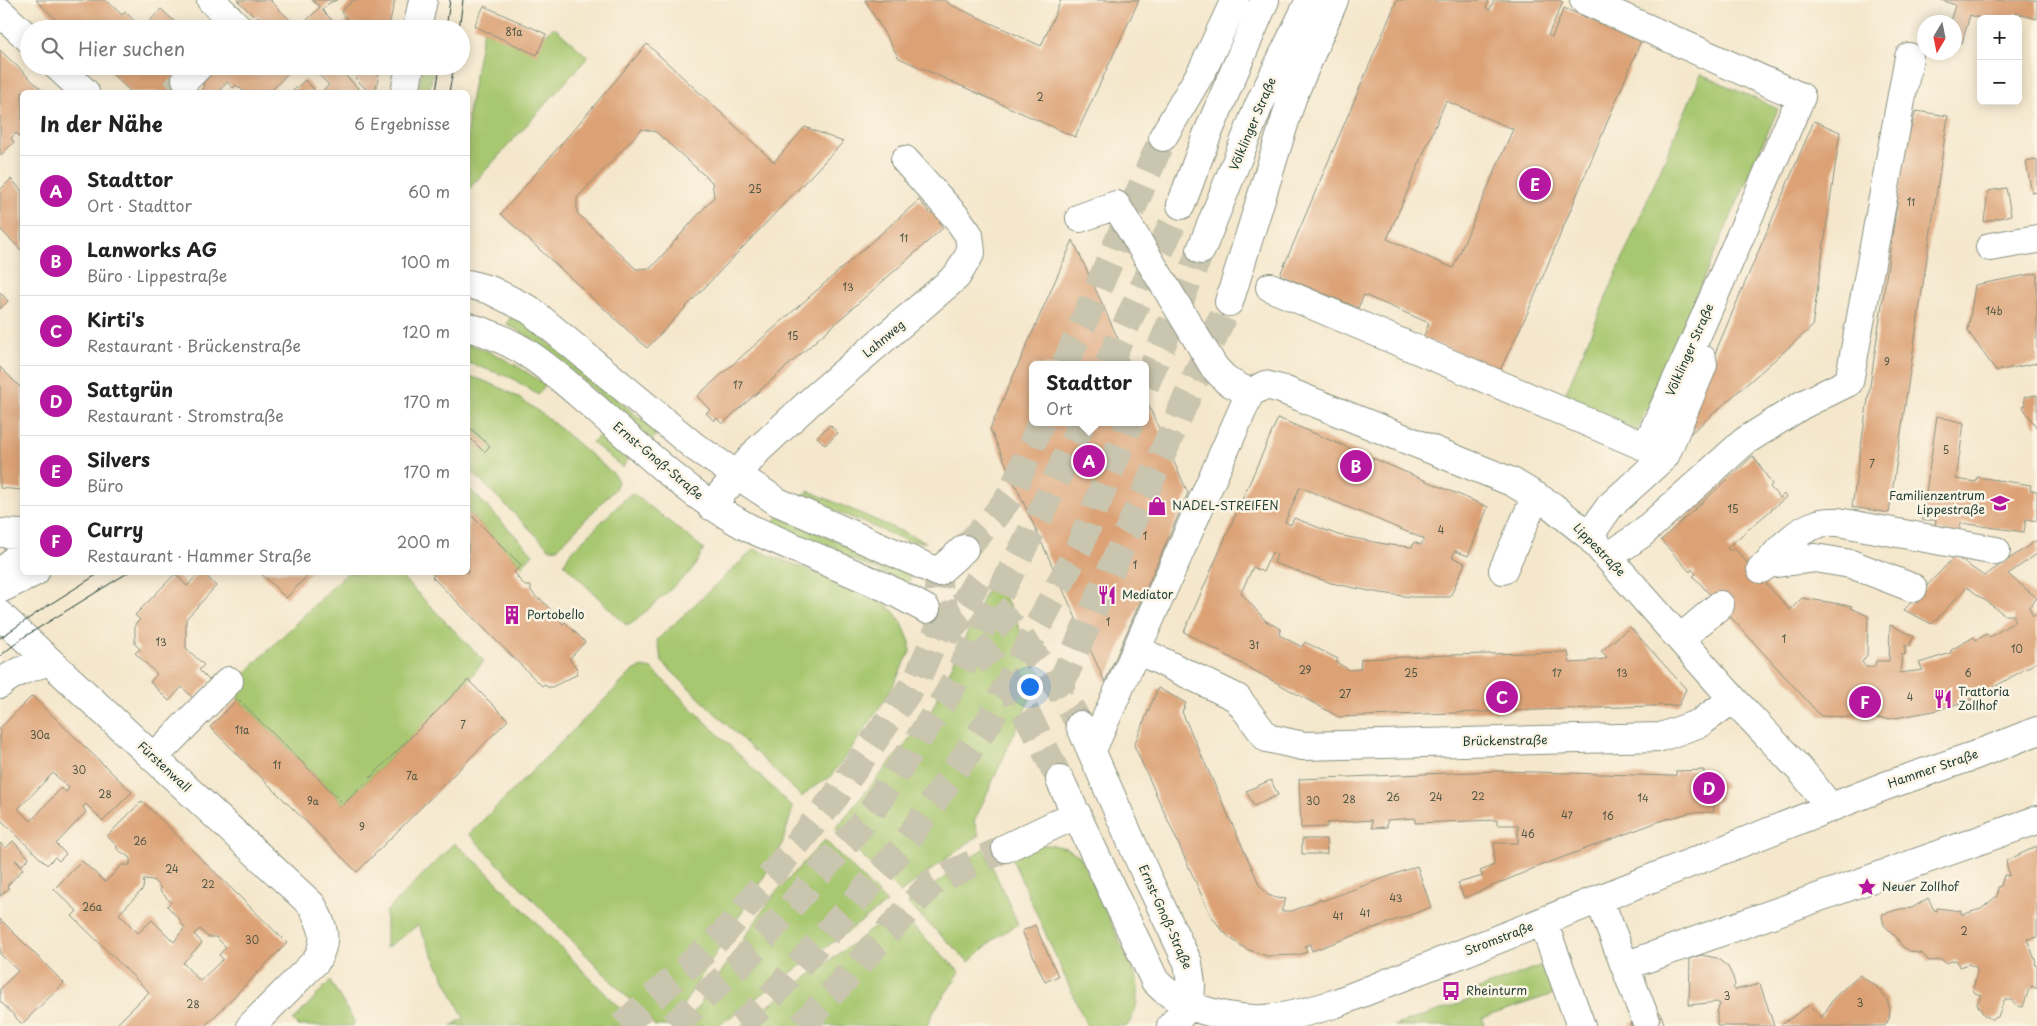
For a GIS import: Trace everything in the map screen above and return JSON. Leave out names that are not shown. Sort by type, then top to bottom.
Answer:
[{"type":"main road","points":[[212,0],[231,20]]},
{"type":"main road","points":[[419,20],[423,0]]},
{"type":"main road","points":[[1163,137],[1203,69],[1236,0]]},
{"type":"main road","points":[[1181,205],[1207,135],[1265,0]]},
{"type":"main road","name":"Völklinger Straße","points":[[1201,250],[1259,105],[1310,0]]},
{"type":"main road","points":[[1229,302],[1292,98],[1334,0]]},
{"type":"main road","name":"Völklinger Straße","points":[[1270,287],[1646,447],[1801,98],[1584,0]]},
{"type":"main road","points":[[0,12],[20,31]]},
{"type":"main road","points":[[1608,557],[1640,535],[1745,441],[1802,405],[1849,382],[1909,57]]},
{"type":"main road","points":[[66,75],[82,90]]},
{"type":"main road","points":[[405,90],[408,75]]},
{"type":"main road","name":"Lahnweg","points":[[711,506],[758,450],[811,400],[957,276],[970,258],[969,235],[957,218],[905,160]]},
{"type":"main road","name":"Lippestraße","points":[[1080,218],[1116,205],[1214,367],[1226,381],[1258,389],[1281,389],[1512,482],[1552,506],[1589,536],[1733,699],[1804,774],[1830,807]]},
{"type":"main road","points":[[1990,247],[2037,239]]},
{"type":"main road","points":[[470,285],[500,295],[530,310],[695,447],[778,502],[903,555],[938,572],[964,549]]},
{"type":"main road","name":"Ernst-Gnoß-Straße","points":[[500,295],[476,329],[513,343],[545,365],[681,484],[711,506],[749,528],[885,587],[926,609]]},
{"type":"main road","points":[[1589,536],[1610,506],[1665,456],[1703,365],[1697,335]]},
{"type":"main road","points":[[1006,848],[1077,814],[1085,803],[1091,787],[1094,755],[1138,650],[1258,389]]},
{"type":"main road","points":[[1503,570],[1536,496]]},
{"type":"main road","points":[[1913,588],[1851,564],[1815,558],[1762,568],[1778,550],[1806,529],[1819,523],[1838,522],[1996,551]]},
{"type":"main road","points":[[0,532],[20,534]]},
{"type":"main road","points":[[0,576],[20,553]]},
{"type":"main road","points":[[0,589],[29,575]]},
{"type":"main road","points":[[1681,638],[1720,605]]},
{"type":"main road","name":"Fürstenwall","points":[[0,615],[312,905],[322,924],[323,948],[316,961],[250,1026]]},
{"type":"main road","name":"Brückenstraße","points":[[1138,650],[1237,698],[1267,738],[1303,746],[1661,737],[1700,723],[1733,699]]},
{"type":"main road","points":[[0,684],[8,677],[24,669],[49,661]]},
{"type":"main road","points":[[154,757],[229,682]]},
{"type":"main road","name":"Ernst-Gnoß-Straße","points":[[1080,725],[1146,875],[1188,964],[1191,984],[1190,1005]]},
{"type":"main road","name":"Hammer Straße","points":[[1830,807],[2037,731]]},
{"type":"main road","points":[[1060,780],[1155,981],[1166,993],[1190,1005],[1171,1026]]},
{"type":"main road","name":"Stromstraße","points":[[1190,1005],[1207,1014],[1239,1024],[1278,1021],[1334,1004],[1830,807]]},
{"type":"main road","points":[[1625,966],[2037,820]]},
{"type":"main road","points":[[1599,898],[1645,1018]]},
{"type":"main road","points":[[1543,922],[1582,1026]]},
{"type":"green space","points":[[554,27],[588,57],[470,188],[470,103],[483,30],[546,34]]},
{"type":"green space","points":[[1701,74],[1778,109],[1637,431],[1563,399]]},
{"type":"green space","points":[[421,75],[432,75],[429,90],[418,90]]},
{"type":"green space","points":[[513,316],[521,320],[658,433],[652,440],[539,343],[507,324]]},
{"type":"green space","points":[[470,345],[508,361],[545,385],[538,395],[512,378],[470,364]]},
{"type":"green space","points":[[470,377],[509,392],[528,404],[614,474],[618,482],[615,489],[558,548],[550,549],[470,470]]},
{"type":"green space","points":[[603,434],[628,456],[623,468],[592,442]]},
{"type":"green space","points":[[470,489],[533,554],[522,566],[470,514]]},
{"type":"green space","points":[[809,491],[926,542],[908,541],[801,497]]},
{"type":"green space","points":[[631,493],[704,549],[693,569],[634,622],[626,625],[564,564],[569,554]]},
{"type":"green space","points":[[779,516],[911,575],[910,582],[907,584],[772,524]]},
{"type":"green space","points":[[754,549],[855,588],[881,601],[894,612],[902,623],[910,642],[910,652],[888,695],[848,754],[830,777],[810,789],[802,797],[662,662],[657,640]]},
{"type":"green space","points":[[994,574],[1041,675],[974,822],[979,835],[900,893],[835,829],[929,716]]},
{"type":"green space","points":[[345,575],[400,575],[484,661],[468,680],[344,804],[238,699],[238,680]]},
{"type":"green space","points":[[642,667],[652,669],[793,808],[782,844],[775,859],[670,1026],[655,1026],[469,834],[633,671]]},
{"type":"green space","points":[[825,840],[887,903],[718,1026],[685,1026],[774,894]]},
{"type":"green space","points":[[454,843],[480,865],[637,1026],[451,1026],[464,1018],[418,925],[386,948],[386,912]]},
{"type":"green space","points":[[1038,845],[1053,845],[1066,848],[1080,856],[1137,979],[1137,1003],[1127,1026],[1087,1026],[1013,861],[1014,856]]},
{"type":"green space","points":[[984,848],[1018,924],[995,938],[969,962],[908,904]]},
{"type":"green space","points":[[897,911],[960,972],[935,1009],[927,1026],[741,1026]]},
{"type":"green space","points":[[1545,964],[1556,993],[1482,1018],[1485,1026],[1394,1026],[1467,1001],[1471,992]]},
{"type":"green space","points":[[330,981],[354,1021],[353,1026],[298,1026],[293,1021]]},
{"type":"building","points":[[36,0],[106,0],[122,15],[125,11],[133,20],[57,20]]},
{"type":"building","points":[[237,0],[272,0],[290,20],[263,20],[258,16],[256,18]]},
{"type":"building","points":[[312,0],[337,0],[329,3],[322,10],[332,20],[307,20],[320,7]]},
{"type":"building","points":[[353,0],[395,0],[390,20],[348,20],[341,12]]},
{"type":"building","points":[[865,0],[946,0],[949,4],[1041,46],[1061,0],[1139,0],[1075,137],[899,58]]},
{"type":"building","points":[[1397,0],[1489,0],[1486,8],[1490,10],[1494,0],[1559,0],[1563,2],[1548,35],[1552,37],[1564,8],[1641,41],[1528,312],[1500,370],[1423,338],[1429,323],[1397,309],[1364,295],[1358,308],[1280,275]],"holes":[[[1446,101],[1513,129],[1453,268],[1387,239]]]},
{"type":"building","points":[[1941,0],[2037,0],[2037,19],[2015,13],[2015,15],[1977,15],[1977,17],[1970,15],[1962,43],[1962,15],[1952,15],[1955,5]]},
{"type":"building","points":[[484,6],[546,34],[537,55],[474,26]]},
{"type":"building","points":[[161,9],[173,20],[151,20]]},
{"type":"building","points":[[647,44],[774,162],[805,127],[843,142],[647,348],[501,214]],"holes":[[[642,129],[656,132],[712,182],[714,197],[651,268],[636,269],[577,213],[577,198]]]},
{"type":"building","points":[[0,50],[20,69],[20,75],[26,75],[42,90],[20,90],[20,137],[16,133],[11,138],[14,142],[0,156]]},
{"type":"building","points":[[113,75],[182,75],[198,90],[129,90]]},
{"type":"building","points":[[211,75],[286,75],[272,90],[242,90],[236,85],[233,88],[227,82],[220,90],[202,90],[204,88],[203,83]]},
{"type":"building","points":[[319,75],[345,75],[360,90],[323,90],[329,85]]},
{"type":"building","points":[[352,75],[379,75],[375,90],[367,90]]},
{"type":"building","points":[[305,80],[314,89],[313,90],[294,90]]},
{"type":"building","points":[[1916,111],[1948,116],[1889,513],[1852,507],[1905,149]]},
{"type":"building","points":[[1814,121],[1840,132],[1812,327],[1675,447]]},
{"type":"building","points":[[2037,160],[2037,192],[2032,193],[2026,162]]},
{"type":"building","points":[[11,179],[20,189],[20,249],[0,229],[0,190]]},
{"type":"building","points":[[2006,188],[2011,215],[1984,222],[1988,191]]},
{"type":"building","points":[[919,200],[931,214],[935,211],[942,219],[939,222],[943,228],[722,424],[717,418],[714,421],[706,413],[710,410],[697,396]]},
{"type":"building","points":[[1073,240],[1128,361],[1029,361],[1029,426],[1149,426],[1149,407],[1188,493],[1105,682],[990,429]]},
{"type":"building","points":[[2037,273],[2037,363],[1996,371],[1968,331],[1975,285]]},
{"type":"building","points":[[0,292],[8,301],[0,309]]},
{"type":"building","points":[[0,367],[20,387],[20,490],[0,488]]},
{"type":"building","points":[[2037,395],[2037,428],[2022,406],[2025,405],[2024,397]]},
{"type":"building","points":[[1937,416],[1964,423],[1956,479],[1976,482],[1977,477],[2031,485],[2030,490],[2037,491],[2037,521],[2026,519],[2024,532],[1961,523],[1959,534],[1934,530],[1936,520],[1922,520]]},
{"type":"building","points":[[1278,418],[1488,507],[1468,556],[1455,551],[1452,557],[1465,563],[1450,597],[1411,597],[1331,583],[1274,563],[1277,555],[1272,552],[1263,572],[1253,567],[1241,593],[1266,621],[1281,629],[1279,635],[1302,647],[1305,642],[1338,659],[1336,662],[1349,670],[1360,669],[1361,659],[1449,655],[1568,652],[1570,663],[1588,662],[1605,659],[1607,657],[1601,651],[1630,627],[1686,689],[1679,705],[1339,717],[1184,632]],"holes":[[[1300,487],[1424,539],[1421,545],[1414,542],[1412,547],[1390,545],[1338,535],[1294,518],[1291,525],[1285,522]]]},
{"type":"building","points":[[830,425],[838,433],[825,445],[817,437]]},
{"type":"building","points":[[470,428],[490,446],[484,452],[470,438]]},
{"type":"building","points":[[1753,456],[1772,484],[1770,487],[1780,498],[1784,494],[1786,497],[1727,548],[1730,551],[1734,548],[1790,610],[1802,598],[1852,606],[1851,608],[1868,616],[1867,655],[1862,662],[1866,667],[1875,667],[1876,661],[1889,661],[1890,625],[1914,636],[1909,647],[1905,645],[1905,655],[1902,655],[1900,673],[1923,670],[1919,663],[1951,653],[1951,650],[1974,637],[1976,640],[1987,634],[1990,637],[2014,622],[2014,615],[2005,615],[1967,587],[1932,624],[1904,610],[1955,556],[1984,576],[2037,540],[2037,554],[2008,574],[2037,598],[2029,607],[2033,616],[2037,614],[2037,662],[1974,699],[1934,711],[1889,719],[1821,716],[1693,576],[1696,574],[1692,569],[1690,572],[1661,540]]},
{"type":"building","name":"Portobello","points":[[470,514],[521,565],[514,572],[525,586],[531,586],[531,591],[539,600],[540,598],[563,624],[565,622],[585,642],[569,659],[578,669],[576,675],[552,687],[547,687],[544,684],[542,686],[432,577],[434,575],[470,575]]},
{"type":"building","points":[[174,575],[187,586],[197,575],[206,575],[216,586],[186,619],[186,648],[204,665],[199,670],[210,681],[193,698],[182,687],[169,701],[150,682],[157,674],[135,653],[140,649],[135,644],[135,624],[140,620],[135,615]]},
{"type":"building","points":[[263,575],[308,575],[286,598]]},
{"type":"building","points":[[468,680],[508,720],[357,872],[210,727],[238,699],[344,804]]},
{"type":"building","points":[[1158,688],[1186,703],[1182,712],[1260,886],[1268,895],[1286,899],[1281,911],[1292,911],[1417,866],[1431,907],[1312,951],[1310,944],[1305,946],[1307,952],[1298,955],[1267,956],[1246,949],[1230,938],[1210,914],[1134,745]]},
{"type":"building","points":[[32,696],[132,792],[103,821],[86,804],[83,807],[86,812],[56,844],[66,854],[59,861],[55,857],[47,865],[0,819],[0,728]],"holes":[[[53,773],[69,788],[66,792],[61,788],[31,821],[18,809]]]},
{"type":"building","points":[[1704,770],[1704,776],[1720,780],[1726,787],[1721,789],[1721,799],[1714,803],[1714,812],[1689,813],[1663,820],[1537,867],[1464,898],[1458,883],[1483,876],[1480,871],[1494,865],[1494,843],[1518,843],[1518,825],[1497,825],[1497,820],[1415,823],[1415,818],[1387,820],[1387,827],[1372,828],[1372,820],[1327,823],[1327,827],[1301,828],[1299,779],[1498,771],[1671,776],[1676,775],[1676,771]]},
{"type":"building","points":[[1271,780],[1278,795],[1254,806],[1246,791]]},
{"type":"building","points":[[142,801],[287,943],[205,1026],[115,1026],[149,992],[72,916],[77,911],[54,889],[82,861],[105,882],[122,865],[130,865],[130,858],[117,849],[117,846],[107,836]],"holes":[[[144,879],[153,880],[160,887],[160,891],[171,902],[167,906],[185,927],[174,942],[152,920],[138,933],[119,914],[143,889]],[[200,929],[208,937],[216,937],[226,947],[219,955],[223,959],[200,981],[183,963],[202,943],[194,934]]]},
{"type":"building","points":[[1302,839],[1326,839],[1327,854],[1302,854]]},
{"type":"building","points":[[13,841],[29,858],[22,865],[15,860],[23,869],[7,886],[9,888],[0,896],[0,843],[6,848]]},
{"type":"building","points":[[2037,846],[2037,937],[2027,939],[2036,962],[2035,965],[2037,966],[2037,989],[2032,986],[2029,989],[2023,1007],[2018,1006],[2011,1000],[2004,1000],[1998,1017],[1991,1019],[1984,1015],[1977,1004],[1981,995],[1973,990],[1977,971],[1976,967],[1968,964],[1959,967],[1955,960],[1946,963],[1942,960],[1929,961],[1923,954],[1909,951],[1902,946],[1884,925],[1882,916],[1883,914],[1900,909],[1912,908],[1928,898],[1934,910],[1937,911],[1937,908],[1961,911],[1961,914],[1964,914],[1981,909],[1997,896],[1998,887],[2001,886],[2004,875],[2009,876],[2006,861]]},
{"type":"building","points":[[0,919],[64,983],[22,1024],[0,1001],[0,989],[18,971],[0,954]]},
{"type":"building","points":[[1035,925],[1058,976],[1045,982],[1022,931]]},
{"type":"building","points":[[1701,955],[1717,958],[1728,967],[1733,977],[1735,985],[1733,988],[1735,990],[1760,984],[1774,1026],[1717,1026],[1717,1012],[1720,1004],[1717,1002],[1689,1005],[1690,959]]},
{"type":"building","points":[[1859,975],[1877,987],[1887,1000],[1890,1010],[1889,1019],[1885,1026],[1780,1026],[1809,1005],[1822,1017],[1834,998]]},
{"type":"building","points":[[1660,1012],[1665,1026],[1631,1026],[1630,1023]]},
{"type":"tunnel","points":[[175,90],[186,79]]},
{"type":"tunnel","points":[[1067,361],[1163,137]]},
{"type":"tunnel","points":[[1110,361],[1181,205]]},
{"type":"tunnel","points":[[1149,376],[1201,250]]},
{"type":"tunnel","points":[[1059,688],[1229,302]]},
{"type":"tunnel","points":[[964,549],[994,517],[1011,495],[1039,426]]},
{"type":"tunnel","points":[[673,1026],[748,956],[867,818],[948,694],[1041,513],[1080,426]]},
{"type":"tunnel","points":[[740,1026],[769,999],[901,849],[989,721],[1080,545],[1128,426]]},
{"type":"tunnel","points":[[957,627],[942,601],[938,572],[987,601],[1013,628],[1059,688],[1080,725]]},
{"type":"tunnel","points":[[942,618],[981,649],[997,668],[1038,735],[1060,780]]},
{"type":"tunnel","points":[[622,1026],[724,933],[835,797],[917,679],[943,619]]},
{"type":"tunnel","points":[[802,1026],[933,882],[1006,848]]},
{"type":"tram line","points":[[447,20],[450,0]]},
{"type":"tram line","points":[[460,20],[463,0]]},
{"type":"tram line","points":[[436,90],[439,75]]},
{"type":"tram line","points":[[449,90],[452,75]]},
{"type":"tram line","points":[[0,638],[96,575]]},
{"type":"tram line","points":[[0,656],[24,637],[124,575]]},
{"type":"place","name":"Silvers","points":[[1535,184]]},
{"type":"place","name":"Stadttor","points":[[1089,461]]},
{"type":"place","name":"Lanworks AG","points":[[1356,466]]},
{"type":"place","name":"Familienzentrum Lippestraße","points":[[2000,503]]},
{"type":"place","name":"NADEL-STREIFEN","points":[[1157,506]]},
{"type":"place","name":"Mediator","points":[[1107,595]]},
{"type":"place","name":"Portobello","points":[[512,615]]},
{"type":"place","name":"Kirti's","points":[[1502,697]]},
{"type":"place","name":"Trattoria Zollhof","points":[[1943,699]]},
{"type":"place","name":"Curry","points":[[1865,702]]},
{"type":"place","name":"Sattgrün","points":[[1709,788]]},
{"type":"place","name":"Neuer Zollhof","points":[[1867,887]]},
{"type":"place","name":"Rheinturm","points":[[1451,991]]}]
